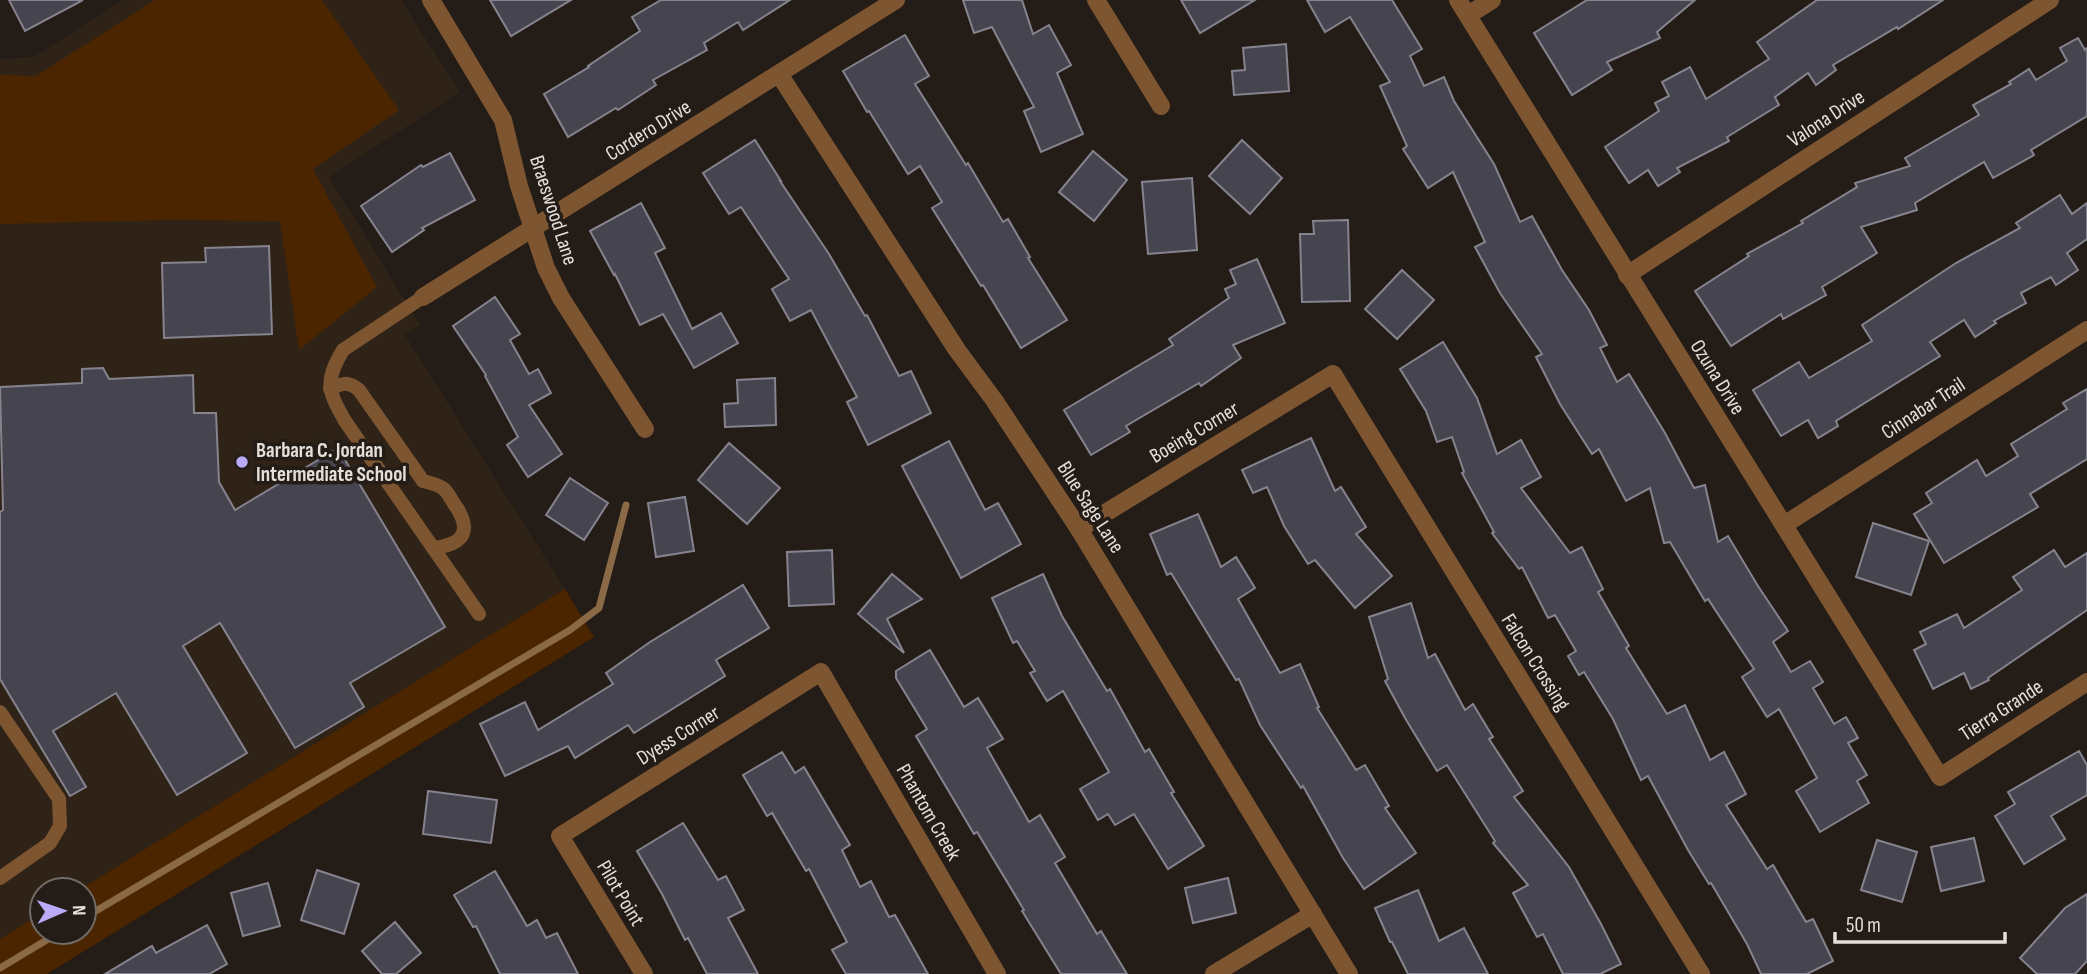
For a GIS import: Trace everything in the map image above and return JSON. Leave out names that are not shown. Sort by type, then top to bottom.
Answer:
[{"type":"street","name":"Braeswood Lane","points":[[431,0],[503,120],[519,186],[546,268],[561,298],[645,429]]},
{"type":"street","name":"Cordero Drive","points":[[423,297],[896,0]]},
{"type":"street","points":[[1096,0],[1161,106]]},
{"type":"street","points":[[1463,8],[1492,0]]},
{"type":"street","name":"Valona Drive","points":[[1628,275],[2050,0]]},
{"type":"street","name":"Ozuna Drive","points":[[1463,8],[1940,777]]},
{"type":"street","name":"Blue Sage Lane","points":[[779,74],[957,350],[994,400],[1079,529],[1349,974]]},
{"type":"street","name":"Cinnabar Trail","points":[[1784,525],[2087,330]]},
{"type":"street","name":"Boeing Corner","points":[[1079,529],[1332,374]]},
{"type":"street","name":"Falcon Crossing","points":[[1332,374],[1701,974]]},
{"type":"street","name":"Dyess Corner","points":[[560,836],[821,672]]},
{"type":"street","name":"Phantom Creek","points":[[821,672],[997,974]]},
{"type":"street","name":"Tierra Grande","points":[[1940,777],[2087,682]]},
{"type":"street","name":"Pilot Point","points":[[560,836],[644,974]]},
{"type":"street","points":[[1214,974],[1313,914]]},
{"type":"lane","points":[[423,297],[343,351],[335,364],[330,388],[333,400],[345,421],[479,614]]},
{"type":"lane","points":[[330,388],[346,383],[359,390],[423,481],[436,484],[445,490],[462,517],[465,527],[463,537],[447,547],[433,548]]},
{"type":"lane","points":[[0,712],[59,799],[60,826],[50,843],[0,878]]},
{"type":"shaded area","name":"Barbara C. Jordan Intermediate School","points":[[123,0],[401,0],[460,92],[329,177],[420,325],[405,335],[565,589],[98,878],[98,876],[28,876],[28,922],[0,939],[0,59],[34,57]]},
{"type":"shaded area","points":[[155,0],[322,0],[399,110],[313,169],[377,287],[299,350],[280,221],[170,220],[0,224],[0,75],[36,76]]},
{"type":"shaded area","points":[[565,589],[594,637],[98,943],[98,878]]},
{"type":"shaded area","points":[[28,922],[28,946],[92,946],[47,974],[0,974],[0,939]]},
{"type":"building","points":[[9,0],[83,0],[25,31]]},
{"type":"building","points":[[490,0],[571,0],[511,36]]},
{"type":"building","points":[[661,0],[790,0],[743,30],[738,22],[704,43],[707,50],[653,80],[656,85],[618,110],[616,108],[568,137],[544,94],[589,67],[640,31],[632,17]]},
{"type":"building","points":[[963,0],[1022,0],[1033,34],[1049,25],[1071,65],[1057,73],[1083,134],[1041,152],[1024,111],[1034,107],[992,27],[974,33]]},
{"type":"building","points":[[1181,0],[1255,0],[1200,33]]},
{"type":"building","points":[[1307,0],[1392,0],[1422,49],[1410,56],[1424,86],[1444,77],[1454,101],[1494,164],[1520,222],[1532,216],[1562,270],[1589,310],[1607,345],[1600,348],[1617,382],[1629,374],[1694,488],[1705,485],[1718,542],[1728,536],[1788,631],[1773,642],[1791,672],[1810,661],[1823,682],[1813,688],[1834,724],[1846,717],[1858,738],[1848,743],[1867,775],[1857,781],[1869,803],[1820,832],[1796,791],[1817,778],[1779,709],[1767,717],[1742,677],[1754,669],[1708,599],[1705,601],[1670,542],[1664,543],[1650,488],[1626,501],[1599,449],[1592,454],[1560,404],[1536,357],[1542,354],[1500,293],[1475,247],[1485,242],[1453,172],[1428,188],[1403,149],[1407,146],[1380,86],[1390,82],[1350,17],[1325,32]]},
{"type":"building","points":[[1587,0],[1695,0],[1657,32],[1660,38],[1607,62],[1612,70],[1572,95],[1534,33]]},
{"type":"building","points":[[1817,0],[1943,0],[1833,65],[1836,70],[1816,85],[1808,73],[1775,97],[1779,105],[1727,137],[1729,141],[1677,168],[1680,172],[1658,186],[1648,170],[1629,183],[1605,147],[1659,111],[1655,103],[1669,96],[1662,82],[1690,67],[1706,99],[1769,59],[1757,42]]},
{"type":"building","points":[[905,35],[929,76],[915,84],[966,165],[968,163],[1003,222],[1008,219],[1030,257],[1028,258],[1067,320],[1021,348],[932,208],[942,202],[920,166],[908,174],[843,71]]},
{"type":"building","points":[[2078,38],[2085,50],[2087,48],[2087,116],[2031,150],[2034,155],[1993,178],[1984,162],[1915,203],[1917,210],[1861,227],[1877,253],[1822,287],[1826,295],[1783,319],[1781,314],[1731,346],[1695,291],[1749,256],[1747,254],[1803,223],[1801,221],[1857,187],[1855,183],[1910,166],[1905,158],[1979,115],[1973,105],[2011,84],[2009,82],[2029,69],[2036,80],[2067,61],[2060,48]]},
{"type":"building","points":[[1286,44],[1289,91],[1234,95],[1232,71],[1245,70],[1243,48]]},
{"type":"building","points":[[755,140],[829,254],[865,316],[867,315],[899,376],[911,371],[931,413],[868,445],[847,402],[857,397],[811,310],[790,321],[772,289],[789,279],[741,207],[729,214],[703,173]]},
{"type":"building","points":[[1242,140],[1282,178],[1250,214],[1209,176]]},
{"type":"building","points":[[1093,151],[1127,180],[1094,221],[1059,192]]},
{"type":"building","points":[[450,153],[475,200],[422,228],[424,230],[392,252],[361,206],[421,165],[423,167]]},
{"type":"building","points":[[1192,178],[1197,250],[1148,254],[1142,182]]},
{"type":"building","points":[[2060,195],[2072,214],[2087,203],[2087,239],[2067,253],[2078,270],[2056,285],[2051,277],[2021,293],[2026,303],[1994,321],[1996,323],[1975,337],[1964,320],[1930,342],[1940,356],[1836,421],[1838,426],[1818,438],[1808,420],[1781,436],[1753,390],[1799,362],[1809,378],[1872,341],[1862,325],[1956,263],[2020,228],[2016,223]]},
{"type":"building","points":[[641,203],[665,248],[655,253],[692,329],[721,313],[738,343],[694,368],[663,314],[640,325],[590,231]]},
{"type":"building","points":[[1348,220],[1350,301],[1302,302],[1300,234],[1314,234],[1313,221]]},
{"type":"building","points":[[269,246],[272,334],[164,338],[162,263],[206,262],[205,248]]},
{"type":"building","points":[[1257,259],[1285,323],[1233,345],[1241,358],[1201,386],[1199,383],[1126,426],[1130,432],[1091,455],[1064,410],[1173,345],[1169,339],[1229,298],[1225,289],[1236,284],[1230,270]]},
{"type":"building","points":[[1402,270],[1434,300],[1397,339],[1365,309]]},
{"type":"building","points":[[495,297],[520,334],[510,340],[529,374],[538,369],[551,393],[529,405],[562,454],[528,477],[507,445],[518,437],[486,375],[453,326]]},
{"type":"building","points":[[1443,342],[1477,398],[1497,454],[1521,440],[1541,477],[1521,488],[1570,553],[1582,547],[1603,589],[1598,592],[1629,646],[1626,648],[1667,714],[1685,705],[1710,760],[1724,752],[1746,794],[1726,805],[1767,869],[1773,865],[1806,922],[1813,919],[1833,961],[1807,974],[1761,974],[1747,944],[1688,850],[1648,776],[1641,780],[1613,719],[1584,672],[1579,675],[1568,656],[1576,651],[1555,615],[1548,618],[1522,567],[1519,569],[1492,533],[1494,532],[1462,473],[1464,472],[1452,437],[1437,442],[1426,411],[1400,369]]},
{"type":"building","points":[[103,368],[109,379],[193,375],[194,413],[216,413],[219,482],[235,510],[338,448],[445,627],[350,683],[364,707],[295,748],[220,623],[183,646],[247,753],[177,795],[116,693],[53,731],[86,787],[70,796],[0,679],[0,512],[3,510],[0,387],[82,383],[82,369]]},
{"type":"building","points":[[775,378],[776,425],[725,427],[724,404],[738,403],[737,380]]},
{"type":"building","points":[[2087,389],[2087,459],[2030,494],[2038,507],[1944,563],[1914,514],[1932,503],[1926,493],[1977,460],[1986,476],[2018,456],[2011,444],[2067,409],[2063,403]]},
{"type":"building","points":[[1311,438],[1335,491],[1341,487],[1366,527],[1356,534],[1392,576],[1355,608],[1315,560],[1308,564],[1284,526],[1267,487],[1253,493],[1242,470]]},
{"type":"building","points":[[949,441],[985,510],[998,503],[1021,544],[961,578],[902,466]]},
{"type":"building","points":[[729,443],[780,488],[747,524],[698,480]]},
{"type":"building","points":[[570,478],[608,503],[584,540],[546,515]]},
{"type":"building","points":[[685,497],[694,551],[656,557],[648,503]]},
{"type":"building","points":[[1198,514],[1221,567],[1236,557],[1255,588],[1238,599],[1280,673],[1300,664],[1319,707],[1317,708],[1356,770],[1365,765],[1389,806],[1385,808],[1416,853],[1364,889],[1343,858],[1303,786],[1301,788],[1260,725],[1239,679],[1236,680],[1171,573],[1167,575],[1150,534]]},
{"type":"building","points":[[1873,523],[1929,541],[1911,595],[1856,577]]},
{"type":"building","points":[[832,550],[834,604],[789,606],[787,552]]},
{"type":"building","points":[[2054,550],[2065,567],[2087,553],[2087,610],[1988,678],[1989,680],[1971,689],[1964,673],[1933,689],[1914,650],[1926,644],[1920,632],[1957,614],[1964,628],[2022,590],[2013,577]]},
{"type":"building","points":[[892,574],[922,599],[887,619],[904,653],[858,614]]},
{"type":"building","points":[[1043,574],[1062,616],[1107,691],[1110,689],[1145,752],[1149,749],[1174,792],[1171,793],[1204,846],[1168,869],[1134,814],[1115,825],[1108,814],[1098,820],[1080,789],[1109,772],[1063,691],[1047,701],[1030,673],[1035,671],[1017,641],[1013,643],[992,598]]},
{"type":"building","points":[[743,585],[769,628],[716,660],[725,676],[634,733],[628,725],[575,758],[568,746],[505,776],[480,724],[525,702],[538,730],[613,684],[606,673],[650,642]]},
{"type":"building","points":[[1411,603],[1428,658],[1435,654],[1465,710],[1473,704],[1493,737],[1489,739],[1523,791],[1514,797],[1569,867],[1621,964],[1600,974],[1563,974],[1543,934],[1537,937],[1513,893],[1528,885],[1493,843],[1495,841],[1447,765],[1437,771],[1405,718],[1385,681],[1388,679],[1369,617]]},
{"type":"building","points":[[930,650],[964,707],[978,698],[1003,739],[987,748],[1029,822],[1040,815],[1065,857],[1055,863],[1097,934],[1101,931],[1127,974],[1061,974],[977,832],[974,834],[916,736],[927,729],[896,678],[896,671]]},
{"type":"building","points":[[2079,751],[2087,765],[2087,795],[2051,816],[2065,839],[2024,864],[1995,816],[2015,804],[2008,792]]},
{"type":"building","points":[[782,752],[795,773],[804,767],[850,845],[842,850],[860,887],[871,881],[889,917],[895,915],[928,974],[846,974],[832,950],[847,942],[809,869],[806,871],[772,813],[767,816],[743,775]]},
{"type":"building","points":[[428,791],[497,800],[491,843],[423,834]]},
{"type":"building","points":[[683,823],[718,880],[726,876],[744,910],[728,918],[758,974],[707,974],[688,938],[685,940],[637,851]]},
{"type":"building","points":[[1974,838],[1984,881],[1941,891],[1931,847]]},
{"type":"building","points":[[1877,840],[1917,852],[1902,902],[1861,890]]},
{"type":"building","points":[[317,870],[359,884],[344,934],[301,920]]},
{"type":"building","points":[[495,871],[527,926],[537,920],[546,938],[557,933],[578,974],[500,974],[476,926],[473,927],[454,895]]},
{"type":"building","points":[[1228,878],[1236,913],[1193,923],[1185,888]]},
{"type":"building","points":[[268,883],[280,926],[243,936],[231,893]]},
{"type":"building","points":[[1418,890],[1439,941],[1464,928],[1488,974],[1408,974],[1375,908]]},
{"type":"building","points":[[2087,894],[2087,961],[2075,974],[2037,974],[2020,958],[2065,908]]},
{"type":"building","points":[[395,922],[421,953],[396,974],[382,974],[362,951]]},
{"type":"building","points":[[207,925],[227,964],[209,974],[105,974],[152,946],[156,953]]},
{"type":"waterway","points":[[98,910],[570,630],[599,608],[626,505]]},
{"type":"waterway","points":[[0,968],[37,946]]},
{"type":"place","name":"Barbara C. Jordan Intermediate School","points":[[242,462]]}]
